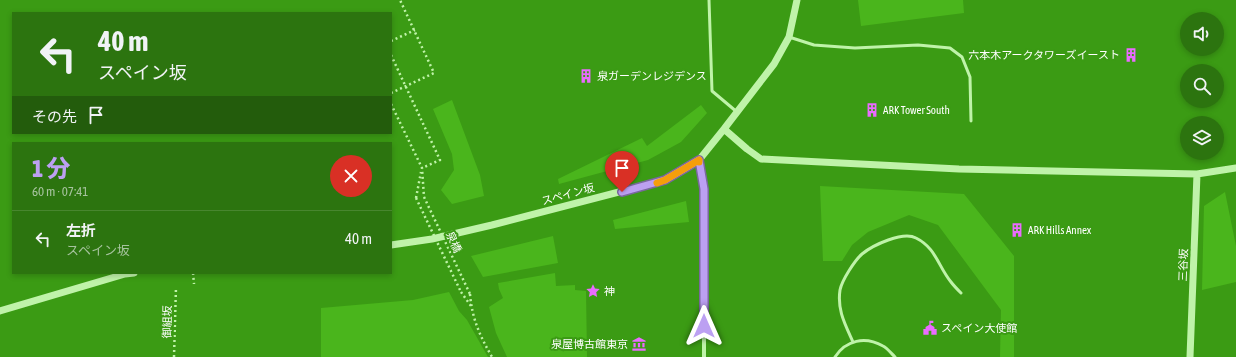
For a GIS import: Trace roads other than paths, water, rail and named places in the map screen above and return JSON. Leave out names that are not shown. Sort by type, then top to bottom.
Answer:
[{"type":"street","name":"スペイン坂","points":[[392,245],[432,239],[492,225],[665,180],[699,160],[724,130],[774,64],[789,37],[797,0]]},
{"type":"street","points":[[724,130],[761,159],[959,169],[1197,174],[1236,168]]},
{"type":"street","points":[[699,160],[704,189],[704,357]]},
{"type":"street","name":"三谷坂","points":[[1190,357],[1197,174]]},
{"type":"street","points":[[0,311],[125,274]]},
{"type":"lane","points":[[709,0],[712,91],[737,112]]},
{"type":"lane","points":[[789,37],[814,45],[855,48],[918,46],[950,48],[962,57],[970,77],[971,121]]},
{"type":"lane","points":[[853,342],[840,313],[840,289],[848,273],[862,254],[875,246],[894,238],[909,235],[915,237],[928,245],[951,282],[961,293]]},
{"type":"lane","points":[[835,357],[846,344],[858,340],[870,341],[884,346],[895,357]]},
{"type":"place","name":"六本木アークタワーズイースト","points":[[1131,55]]},
{"type":"place","name":"泉ガーデンレジデンス","points":[[586,76]]},
{"type":"place","name":"ARK Tower South","points":[[872,110]]},
{"type":"place","name":"ARK Hills Annex","points":[[1017,230]]},
{"type":"place","name":"神","points":[[593,291]]},
{"type":"place","name":"スペイン大使館","points":[[930,328]]},
{"type":"place","name":"泉屋博古館東京","points":[[639,344]]}]
